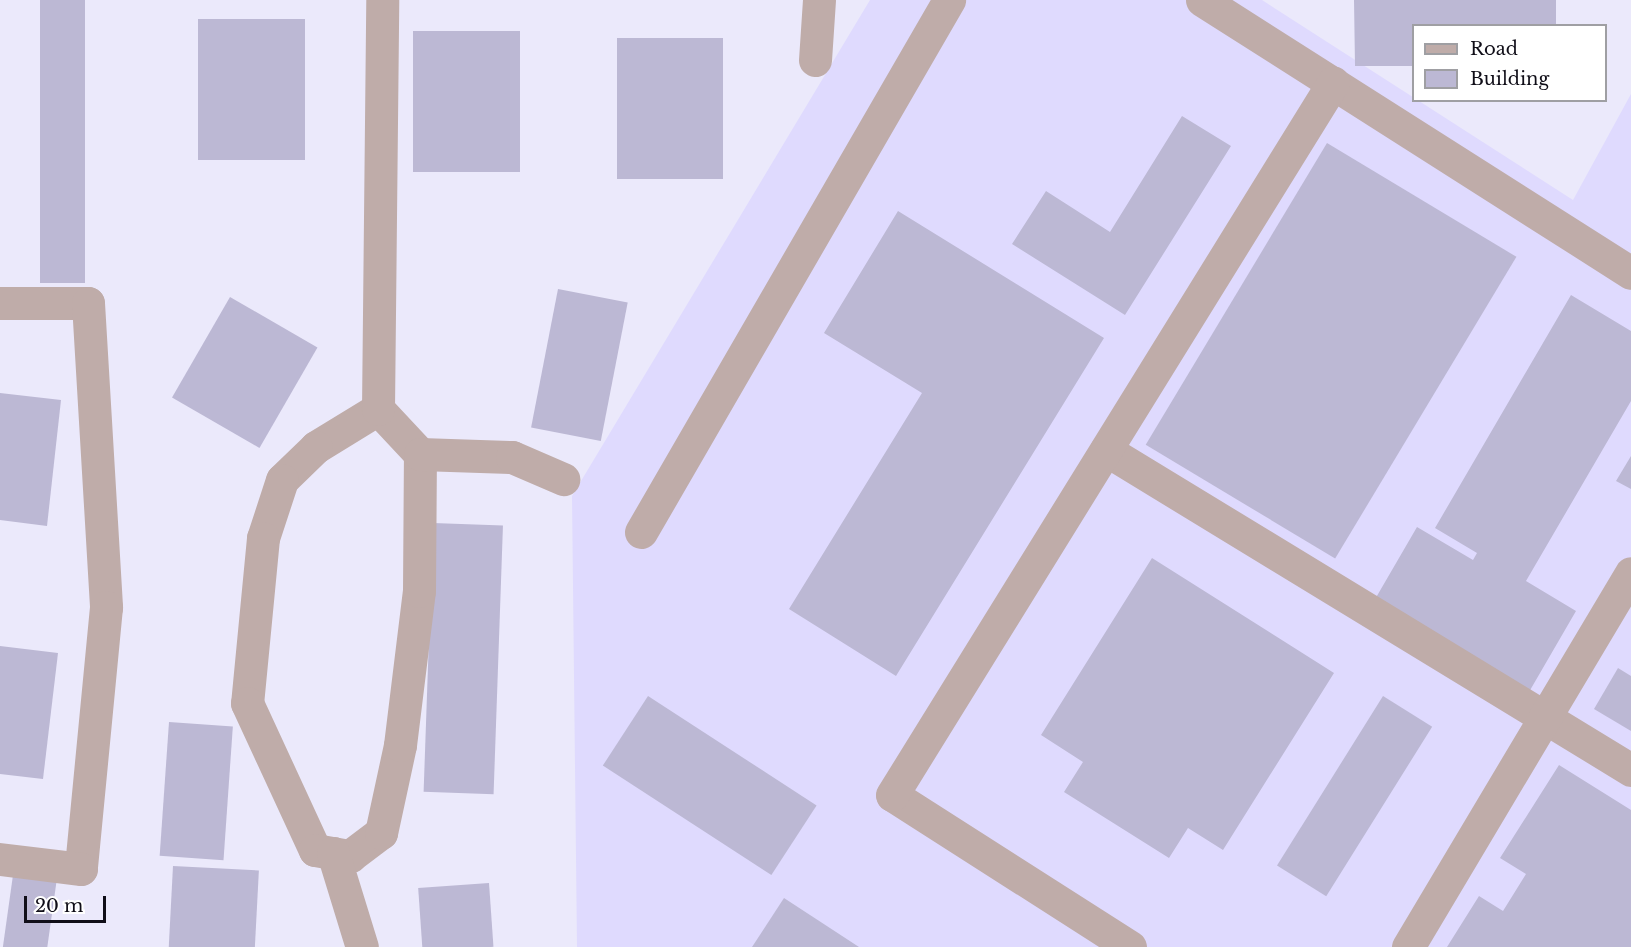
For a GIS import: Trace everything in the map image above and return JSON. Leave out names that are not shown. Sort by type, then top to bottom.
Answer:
[{"type":"street","points":[[378,410],[316,447],[282,480],[262,538],[247,703],[315,850],[350,856],[381,833],[400,745],[419,591],[420,454],[378,410],[382,0]]},
{"type":"street","points":[[815,60],[819,0]]},
{"type":"street","points":[[641,532],[950,0]]},
{"type":"street","points":[[1202,0],[1631,273]]},
{"type":"street","points":[[1130,947],[892,795],[1333,83]]},
{"type":"street","points":[[0,303],[88,303],[106,607],[81,869],[0,859]]},
{"type":"street","points":[[1106,450],[1631,770]]},
{"type":"street","points":[[420,454],[512,457],[562,479]]},
{"type":"street","points":[[1408,947],[1631,573]]},
{"type":"street","points":[[333,853],[362,947]]},
{"type":"shaded area","points":[[870,0],[1262,0],[1412,96],[1412,102],[1421,102],[1573,200],[1631,94],[1631,947],[577,947],[572,496]]},
{"type":"building","points":[[40,0],[85,0],[85,283],[40,283]]},
{"type":"building","points":[[1354,0],[1556,0],[1556,24],[1412,24],[1412,66],[1355,66]]},
{"type":"building","points":[[198,19],[305,19],[305,160],[198,160]]},
{"type":"building","points":[[413,31],[520,31],[520,172],[413,172]]},
{"type":"building","points":[[617,38],[723,38],[723,179],[617,179]]},
{"type":"building","points":[[1182,116],[1231,146],[1125,315],[1012,244],[1046,191],[1110,232]]},
{"type":"building","points":[[1327,143],[1516,257],[1335,559],[1146,445]]},
{"type":"building","points":[[898,211],[1104,338],[896,676],[789,609],[922,393],[824,333]]},
{"type":"building","points":[[558,289],[628,303],[601,441],[531,427]]},
{"type":"building","points":[[1571,295],[1631,331],[1631,401],[1526,581],[1576,611],[1529,692],[1374,601],[1417,527],[1473,560],[1477,553],[1435,528]]},
{"type":"building","points":[[230,297],[317,347],[259,448],[172,397]]},
{"type":"building","points":[[0,393],[61,400],[47,526],[0,520]]},
{"type":"building","points":[[1631,456],[1631,489],[1616,481]]},
{"type":"building","points":[[433,523],[503,525],[494,794],[424,792]]},
{"type":"building","points":[[1152,558],[1334,673],[1223,850],[1188,828],[1169,858],[1064,792],[1083,762],[1041,735]]},
{"type":"building","points":[[0,646],[58,653],[43,779],[0,774]]},
{"type":"building","points":[[1618,668],[1631,676],[1631,731],[1594,709]]},
{"type":"building","points":[[648,696],[817,805],[771,875],[603,766]]},
{"type":"building","points":[[1383,696],[1432,727],[1326,896],[1277,866]]},
{"type":"building","points":[[169,722],[233,726],[223,860],[160,856]]},
{"type":"building","points":[[1559,765],[1631,810],[1631,947],[1447,947],[1479,896],[1503,911],[1526,874],[1500,858]]},
{"type":"building","points":[[173,866],[259,871],[255,947],[169,947]]},
{"type":"building","points":[[13,875],[57,881],[47,947],[3,947]]},
{"type":"building","points":[[489,883],[493,947],[422,947],[418,888]]},
{"type":"building","points":[[784,898],[859,947],[752,947]]}]
